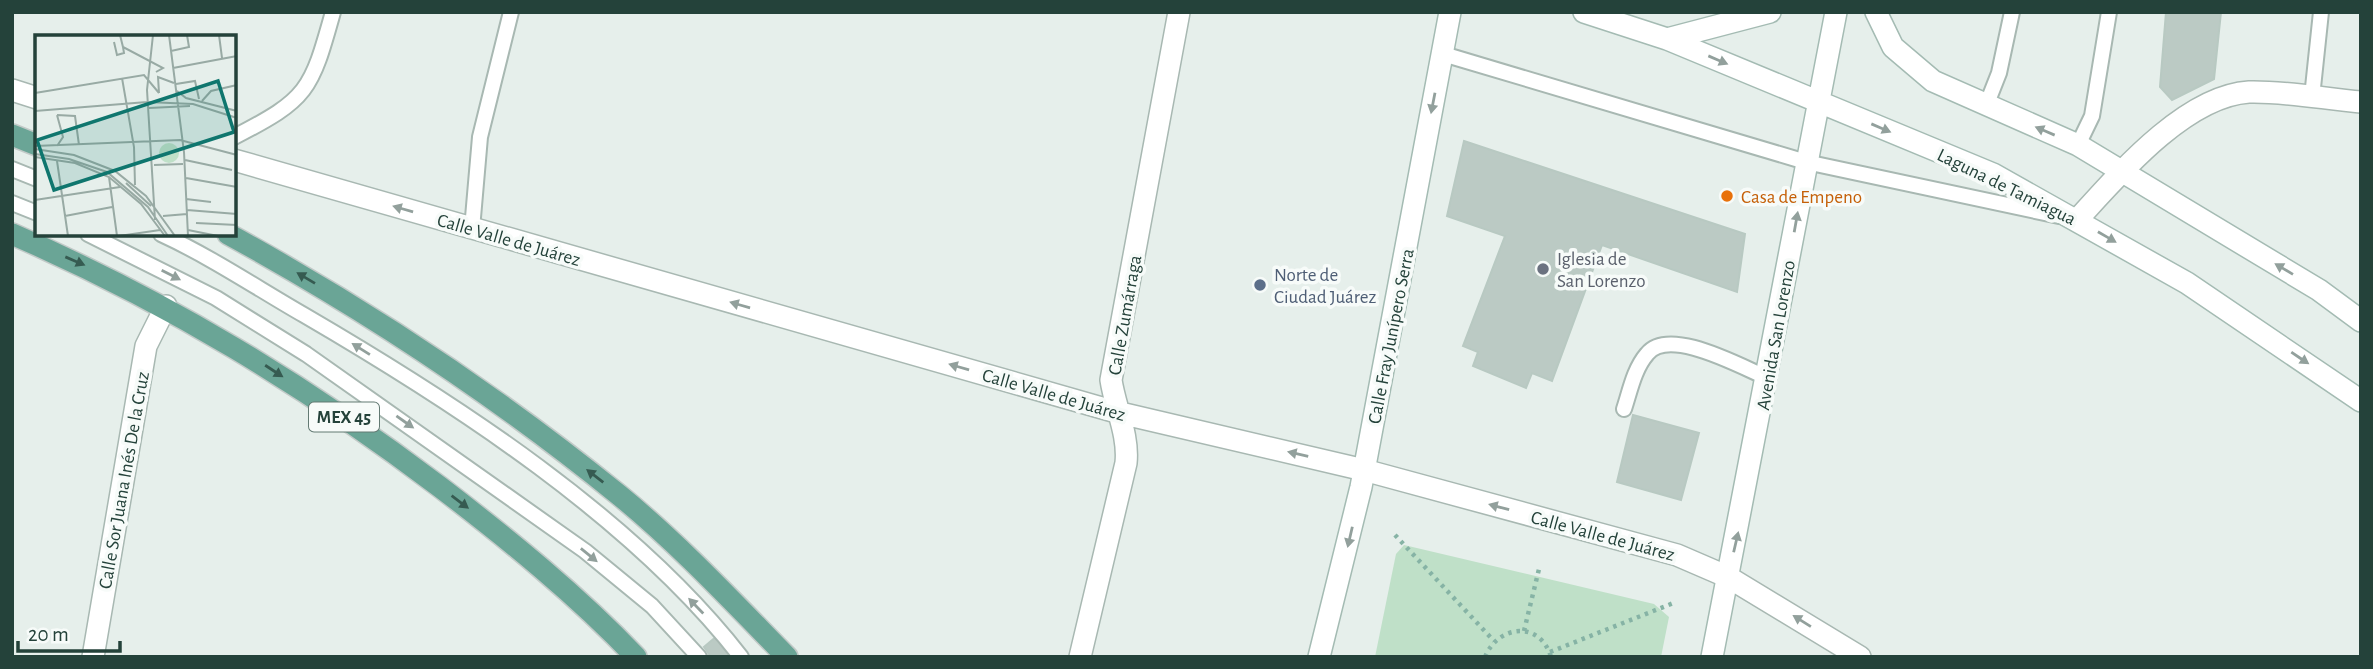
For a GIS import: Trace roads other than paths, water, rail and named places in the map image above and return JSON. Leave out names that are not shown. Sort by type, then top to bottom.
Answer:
[{"type":"main road","points":[[12,135],[35,144]]},
{"type":"main road","name":"MEX 45","points":[[12,234],[88,267],[166,306],[255,358],[362,429],[484,521],[607,626],[636,657]]},
{"type":"main road","points":[[231,236],[379,321],[479,387],[621,497],[716,584],[787,657]]},
{"type":"street","name":"Calle Zumárraga","points":[[1080,657],[1126,463],[1128,445],[1116,412],[1111,380],[1179,12]]},
{"type":"street","name":"Calle Fray Junípero Serra","points":[[1319,657],[1364,470],[1450,12]]},
{"type":"street","name":"Laguna de Tamiagua","points":[[1584,12],[1667,39],[1993,174],[2188,284],[2361,401]]},
{"type":"street","points":[[1667,39],[1770,12]]},
{"type":"street","name":"Avenida San Lorenzo","points":[[1712,657],[1768,378],[1836,12]]},
{"type":"street","points":[[1877,12],[1894,47],[1933,81],[2078,145],[2319,290],[2361,321]]},
{"type":"street","points":[[12,90],[35,97]]},
{"type":"street","points":[[2077,220],[2121,172],[2198,109],[2226,96],[2249,92],[2361,102]]},
{"type":"street","name":"Calle Valle de Juárez","points":[[236,161],[1116,412],[1364,470],[1677,555],[1728,577],[1860,657]]},
{"type":"street","name":"Calle Sor Juana Inés De la Cruz","points":[[93,657],[146,346],[166,306]]},
{"type":"lane","points":[[236,136],[274,117],[297,100],[318,67],[332,12]]},
{"type":"lane","points":[[472,229],[480,137],[510,12]]},
{"type":"lane","points":[[1986,106],[1999,73],[2012,12]]},
{"type":"lane","points":[[2078,145],[2092,116],[2109,12]]},
{"type":"lane","points":[[2312,97],[2321,12]]},
{"type":"lane","points":[[1443,54],[1806,163],[2077,220]]},
{"type":"lane","points":[[12,169],[35,178]]},
{"type":"lane","points":[[12,203],[35,213]]},
{"type":"lane","points":[[92,236],[216,298],[350,384],[585,551],[652,606],[699,657]]},
{"type":"lane","points":[[164,236],[351,343],[469,417],[647,556],[741,657]]},
{"type":"lane","points":[[1624,409],[1637,369],[1648,352],[1658,345],[1684,345],[1768,378]]},
{"type":"place","name":"Casa de Empeno","points":[[1727,196]]},
{"type":"place","name":"Iglesia de San Lorenzo","points":[[1543,269]]},
{"type":"place","name":"Norte de Ciudad Juárez","points":[[1260,285]]}]
